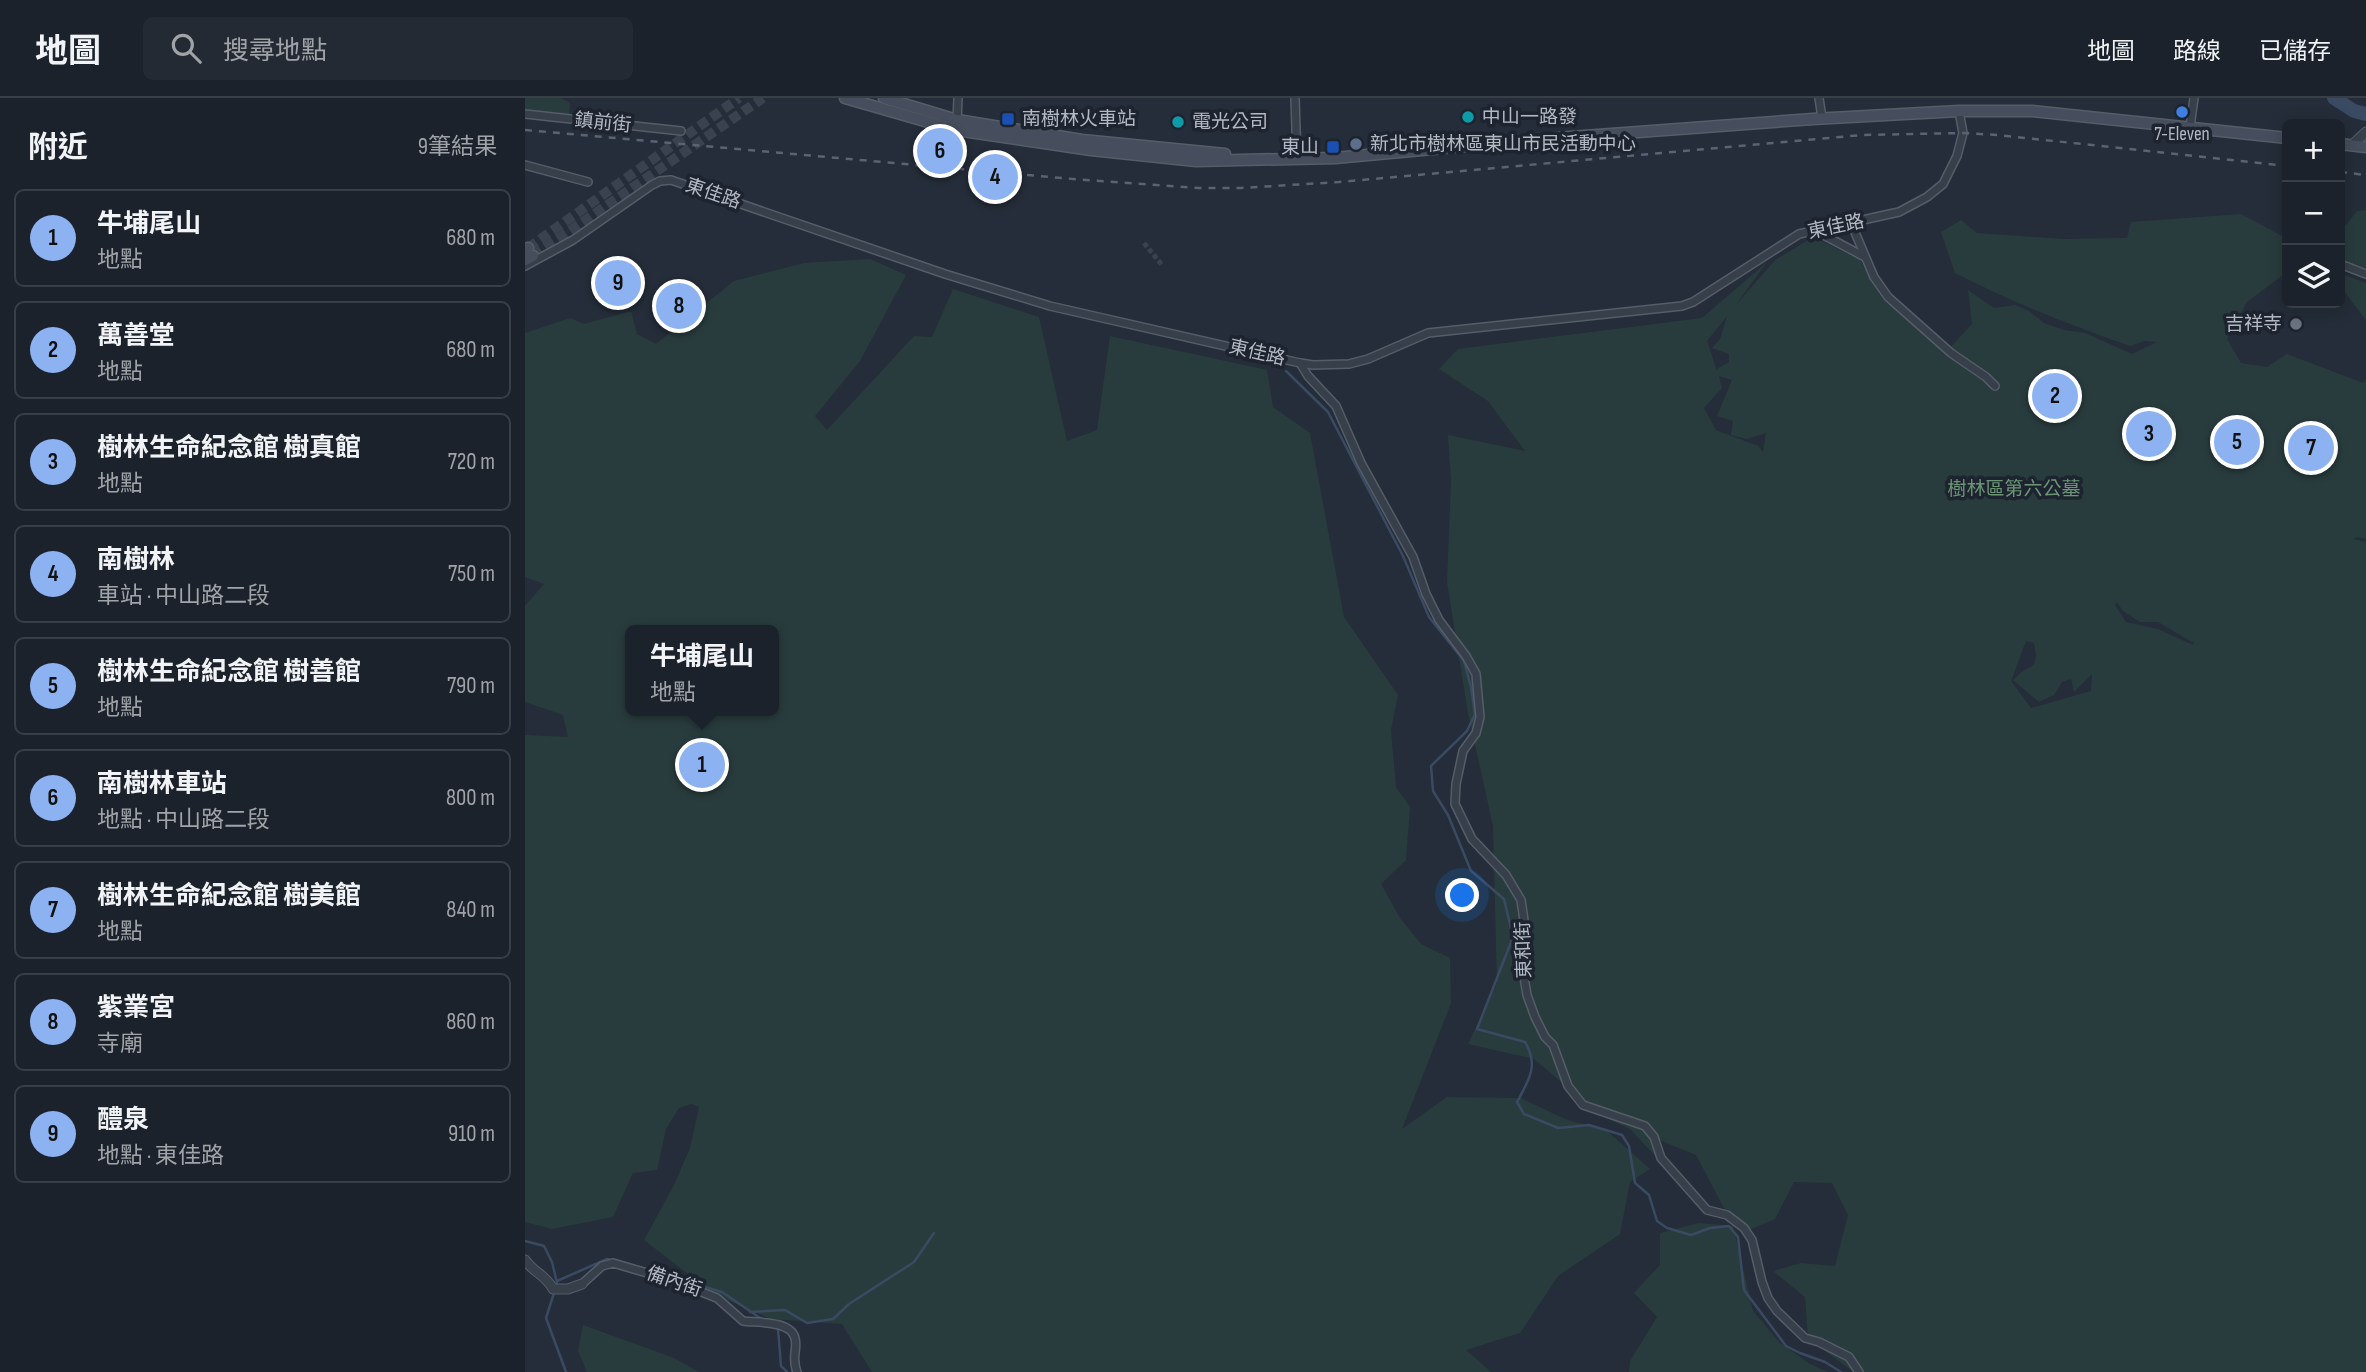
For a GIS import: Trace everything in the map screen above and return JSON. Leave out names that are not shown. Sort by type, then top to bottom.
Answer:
[{"type":"main road","points":[[845,98],[957,125],[1185,152],[1297,159],[1822,118],[1959,111],[2032,111],[2282,137]]},
{"type":"main road","points":[[884,98],[957,125]]},
{"type":"main road","points":[[2345,144],[2366,147]]},
{"type":"street","points":[[957,125],[958,98]]},
{"type":"street","points":[[1295,98],[1297,159]]},
{"type":"street","points":[[1819,98],[1822,118]]},
{"type":"street","points":[[2190,127],[2194,98]]},
{"type":"street","name":"東佳路","points":[[525,266],[573,240],[660,181],[671,180],[945,274],[1050,306],[1300,363],[1349,364],[1368,359],[1428,333],[1682,306],[1704,296],[1799,234],[1899,212],[1927,197],[1943,184],[1958,156],[1963,133],[1959,111]]},
{"type":"street","name":"鎮前街","points":[[525,114],[681,131]]},
{"type":"street","points":[[2352,145],[2366,132]]},
{"type":"street","points":[[525,164],[588,182]]},
{"type":"street","points":[[1851,223],[1863,256],[1888,297],[1951,353],[1995,386]]},
{"type":"street","points":[[1814,230],[1863,256]]},
{"type":"street","points":[[2345,266],[2366,274]]},
{"type":"street","name":"東和街","points":[[1300,363],[1308,376],[1336,406],[1361,463],[1413,556],[1426,594],[1439,620],[1476,674],[1480,717],[1476,733],[1463,751],[1456,783],[1455,804],[1472,839],[1506,874],[1521,900],[1525,927],[1524,976],[1527,995],[1545,1037],[1553,1045],[1568,1086],[1583,1105],[1645,1126],[1654,1138],[1661,1158],[1707,1210],[1727,1215],[1744,1227],[1752,1240],[1768,1298],[1777,1311],[1805,1338],[1849,1357],[1859,1372]]},
{"type":"street","name":"備內街","points":[[525,1260],[532,1270],[547,1278],[556,1289],[582,1284],[602,1266],[613,1263],[717,1297],[743,1321],[770,1321],[792,1332],[795,1339],[793,1360],[797,1372]]},
{"type":"green space","points":[[525,98],[561,98],[570,103],[569,117],[525,112]]},
{"type":"green space","points":[[2366,210],[2366,268],[2345,262],[2345,225],[2357,211]]},
{"type":"green space","name":"樹林區第六公墓","points":[[2241,214],[2282,236],[2282,276],[2247,302],[2227,339],[2241,363],[2267,367],[2287,354],[2363,383],[2366,379],[2366,539],[2353,539],[2366,542],[2366,1372],[1854,1372],[1808,1339],[1805,1297],[1773,1271],[1801,1263],[1835,1266],[1848,1215],[1832,1183],[1794,1182],[1775,1219],[1749,1230],[1724,1208],[1696,1155],[1659,1140],[1657,1158],[1630,1129],[1585,1108],[1567,1087],[1534,1059],[1468,1044],[1497,983],[1493,826],[1468,713],[1447,582],[1451,480],[1448,435],[1525,451],[1488,401],[1439,369],[1458,349],[1702,318],[1767,262],[1735,306],[1775,260],[1813,237],[1860,260],[1885,302],[1945,353],[1972,324],[1968,290],[1994,308],[2015,305],[2029,311],[2044,323],[2085,333],[2132,354],[2157,342],[2145,341],[2130,346],[2041,313],[1955,273],[1941,232],[1961,220],[1977,233],[2063,239],[2127,238],[2131,222]],"holes":[[[1727,316],[1720,339],[1712,348],[1729,354],[1729,362],[1717,371],[1707,341]],[[1719,376],[1732,380],[1717,416],[1733,421],[1731,435],[1747,439],[1766,433],[1763,452],[1758,446],[1716,430],[1704,408],[1722,388]],[[2117,602],[2123,611],[2140,622],[2158,622],[2194,641],[2193,645],[2158,629],[2126,622],[2115,605]],[[2026,641],[2034,643],[2034,665],[2013,680],[2039,702],[2054,695],[2062,682],[2071,679],[2074,692],[2092,674],[2091,691],[2031,708],[2011,681]]]},
{"type":"green space","points":[[870,259],[906,275],[860,361],[815,416],[827,430],[914,336],[932,337],[953,289],[1039,317],[1067,441],[1097,430],[1110,336],[1267,370],[1273,407],[1310,433],[1344,617],[1398,695],[1391,730],[1396,787],[1410,807],[1406,860],[1381,884],[1400,918],[1421,944],[1450,958],[1451,1003],[1402,1129],[1447,1097],[1521,1098],[1565,1119],[1607,1131],[1650,1169],[1630,1182],[1620,1234],[1558,1276],[1520,1333],[1466,1350],[1491,1372],[872,1372],[842,1324],[771,1319],[714,1294],[644,1240],[674,1185],[690,1148],[699,1107],[691,1104],[679,1108],[666,1129],[657,1170],[633,1173],[613,1217],[552,1229],[525,1222],[525,735],[568,737],[563,715],[525,702],[525,606],[544,584],[525,577],[525,333],[570,318],[584,324],[631,311],[637,334],[656,344],[734,281],[804,263]]},
{"type":"green space","points":[[2345,275],[2366,283],[2366,320],[2345,293]]},
{"type":"green space","points":[[1699,1223],[1733,1226],[1753,1311],[1779,1342],[1810,1364],[1828,1372],[1629,1372],[1630,1361],[1657,1317],[1634,1293],[1660,1265],[1660,1233]]},
{"type":"green space","points":[[583,1325],[674,1358],[699,1372],[587,1372],[578,1351]]},
{"type":"waterway","points":[[2334,98],[2354,111],[2366,114]]},
{"type":"waterway","points":[[2341,98],[2350,105],[2366,109]]},
{"type":"waterway","points":[[1286,371],[1328,412],[1403,556],[1429,617],[1464,661],[1475,714],[1467,731],[1431,766],[1433,791],[1448,815],[1471,871],[1504,899],[1513,937],[1477,1029],[1525,1042],[1532,1065],[1517,1102],[1524,1114],[1558,1128],[1589,1125],[1622,1135],[1629,1146],[1635,1183],[1649,1195],[1657,1221],[1667,1228],[1691,1235],[1710,1228],[1729,1226],[1738,1237],[1744,1290],[1786,1346],[1825,1362],[1841,1372]]},
{"type":"waterway","points":[[750,1312],[785,1310],[807,1323],[833,1319],[849,1304],[914,1262],[934,1233]]},
{"type":"waterway","points":[[525,1241],[544,1246],[552,1262],[557,1283]]},
{"type":"waterway","points":[[557,1281],[607,1259],[612,1260]]},
{"type":"waterway","points":[[625,1263],[722,1292],[763,1320]]},
{"type":"waterway","points":[[554,1293],[546,1318],[566,1372]]},
{"type":"waterway","points":[[775,1327],[778,1329],[781,1366],[787,1372]]},
{"type":"tunnel","points":[[528,248],[739,98]]},
{"type":"tunnel","points":[[533,256],[763,98]]},
{"type":"tunnel","points":[[1144,243],[1162,265]]},
{"type":"railway","points":[[525,130],[1198,188],[1339,182],[1862,135],[1998,135],[2282,165]]},
{"type":"railway","points":[[2345,173],[2366,175]]},
{"type":"place","name":"7-Eleven","points":[[2182,112]]},
{"type":"place","name":"中山一路發","points":[[1468,117]]},
{"type":"place","name":"南樹林火車站","points":[[1008,119]]},
{"type":"place","name":"電光公司","points":[[1178,122]]},
{"type":"place","name":"新北市樹林區東山市民活動中心","points":[[1356,144]]},
{"type":"place","name":"東山","points":[[1333,147]]},
{"type":"place","name":"南樹林車站","points":[[940,151]]},
{"type":"place","name":"南樹林","points":[[995,177]]},
{"type":"place","name":"醴泉","points":[[618,283]]},
{"type":"place","name":"紫業宮","points":[[679,306]]},
{"type":"place","name":"吉祥寺","points":[[2296,324]]},
{"type":"place","name":"萬善堂","points":[[2055,396]]},
{"type":"place","name":"樹林生命紀念館 樹真館","points":[[2149,434]]},
{"type":"place","name":"樹林生命紀念館 樹善館","points":[[2237,442]]},
{"type":"place","name":"樹林生命紀念館 樹美館","points":[[2311,448]]},
{"type":"place","name":"牛埔尾山","points":[[702,765]]}]
